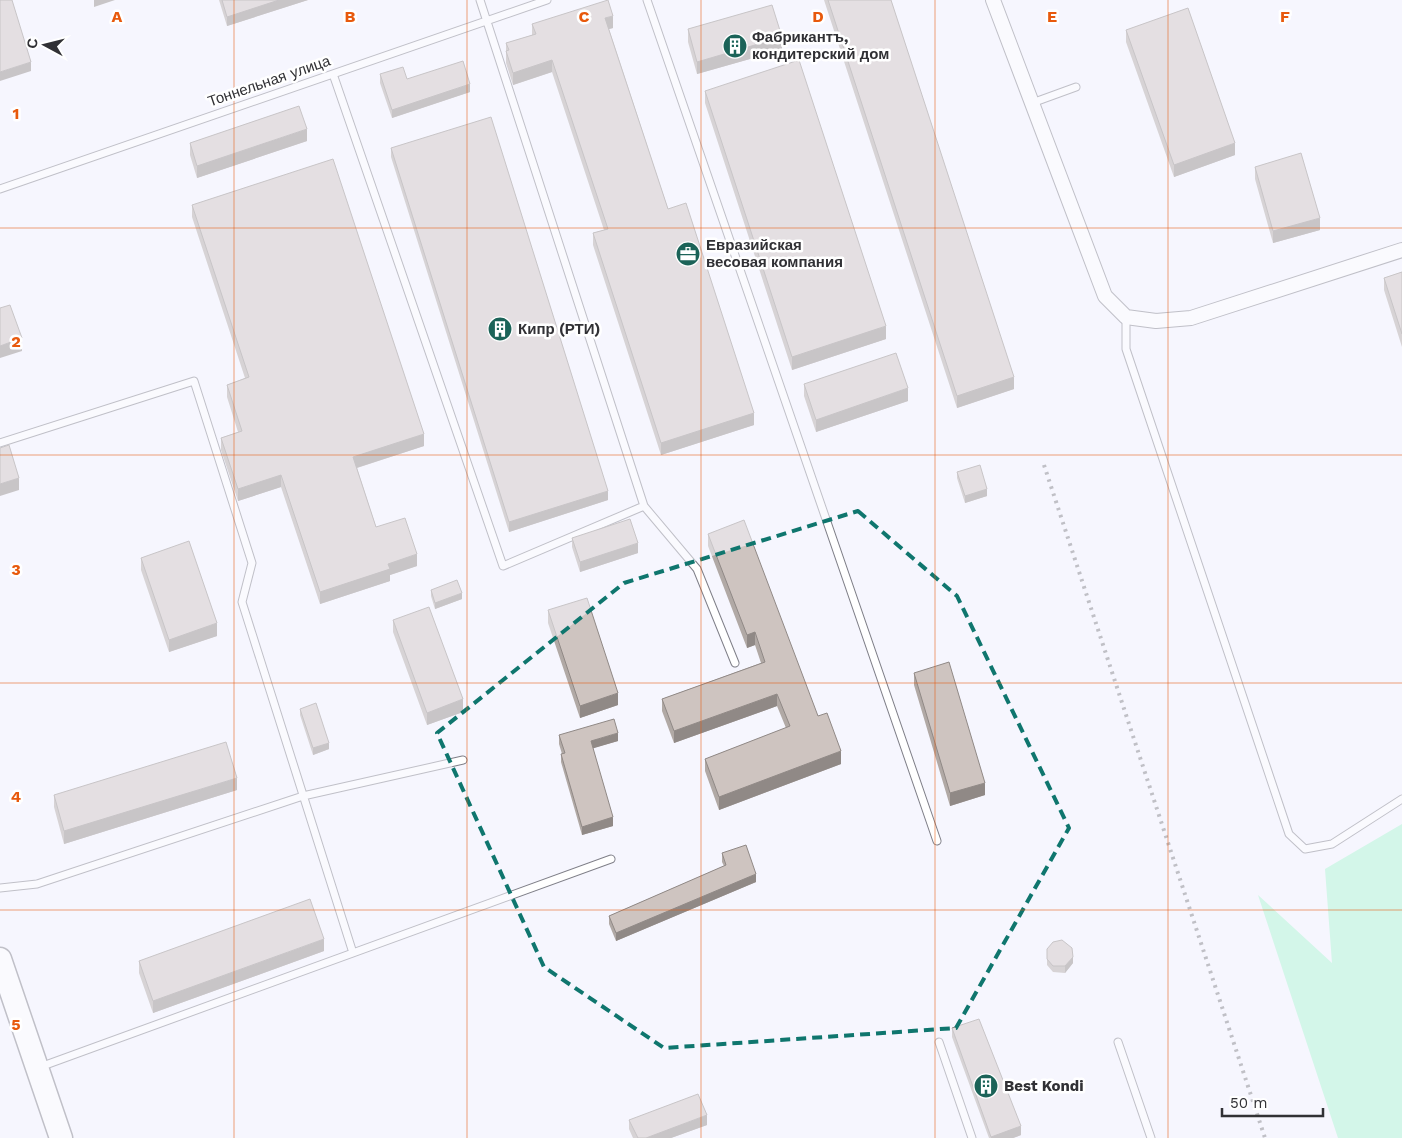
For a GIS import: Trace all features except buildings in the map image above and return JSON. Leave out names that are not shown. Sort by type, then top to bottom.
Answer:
[{"type":"main road","points":[[0,959],[61,1138]]},
{"type":"street","points":[[993,0],[1105,296],[1126,318],[1156,320],[1191,318],[1402,250]]},
{"type":"lane","points":[[480,0],[644,506],[697,569],[735,664]]},
{"type":"lane","name":"Тоннельная улица","points":[[0,189],[488,22],[547,0]]},
{"type":"lane","points":[[647,0],[937,841]]},
{"type":"lane","points":[[333,74],[503,566],[644,506]]},
{"type":"lane","points":[[1032,103],[1076,87]]},
{"type":"lane","points":[[1126,318],[1126,349],[1289,834],[1305,849],[1332,844],[1402,799]]},
{"type":"lane","points":[[0,443],[194,381],[252,563],[242,602],[353,953]]},
{"type":"lane","points":[[0,888],[37,884],[303,796],[463,760]]},
{"type":"lane","points":[[37,1068],[611,860]]},
{"type":"lane","points":[[939,1042],[972,1138]]},
{"type":"lane","points":[[1118,1042],[1151,1138]]},
{"type":"highlighted area","points":[[858,511],[957,596],[1069,828],[956,1028],[664,1048],[544,967],[437,733],[624,583]]},
{"type":"green space","points":[[1402,824],[1402,1138],[1338,1138],[1258,895],[1332,963],[1325,869]]},
{"type":"railway","points":[[1044,465],[1265,1138]]},
{"type":"place","name":"Фабрикантъ, кондитерский дом","points":[[735,46]]},
{"type":"place","name":"Евразийская весовая компания","points":[[688,254]]},
{"type":"place","name":"Кипр (РТИ)","points":[[500,329]]},
{"type":"place","name":"Best Kondi","points":[[986,1086]]}]
